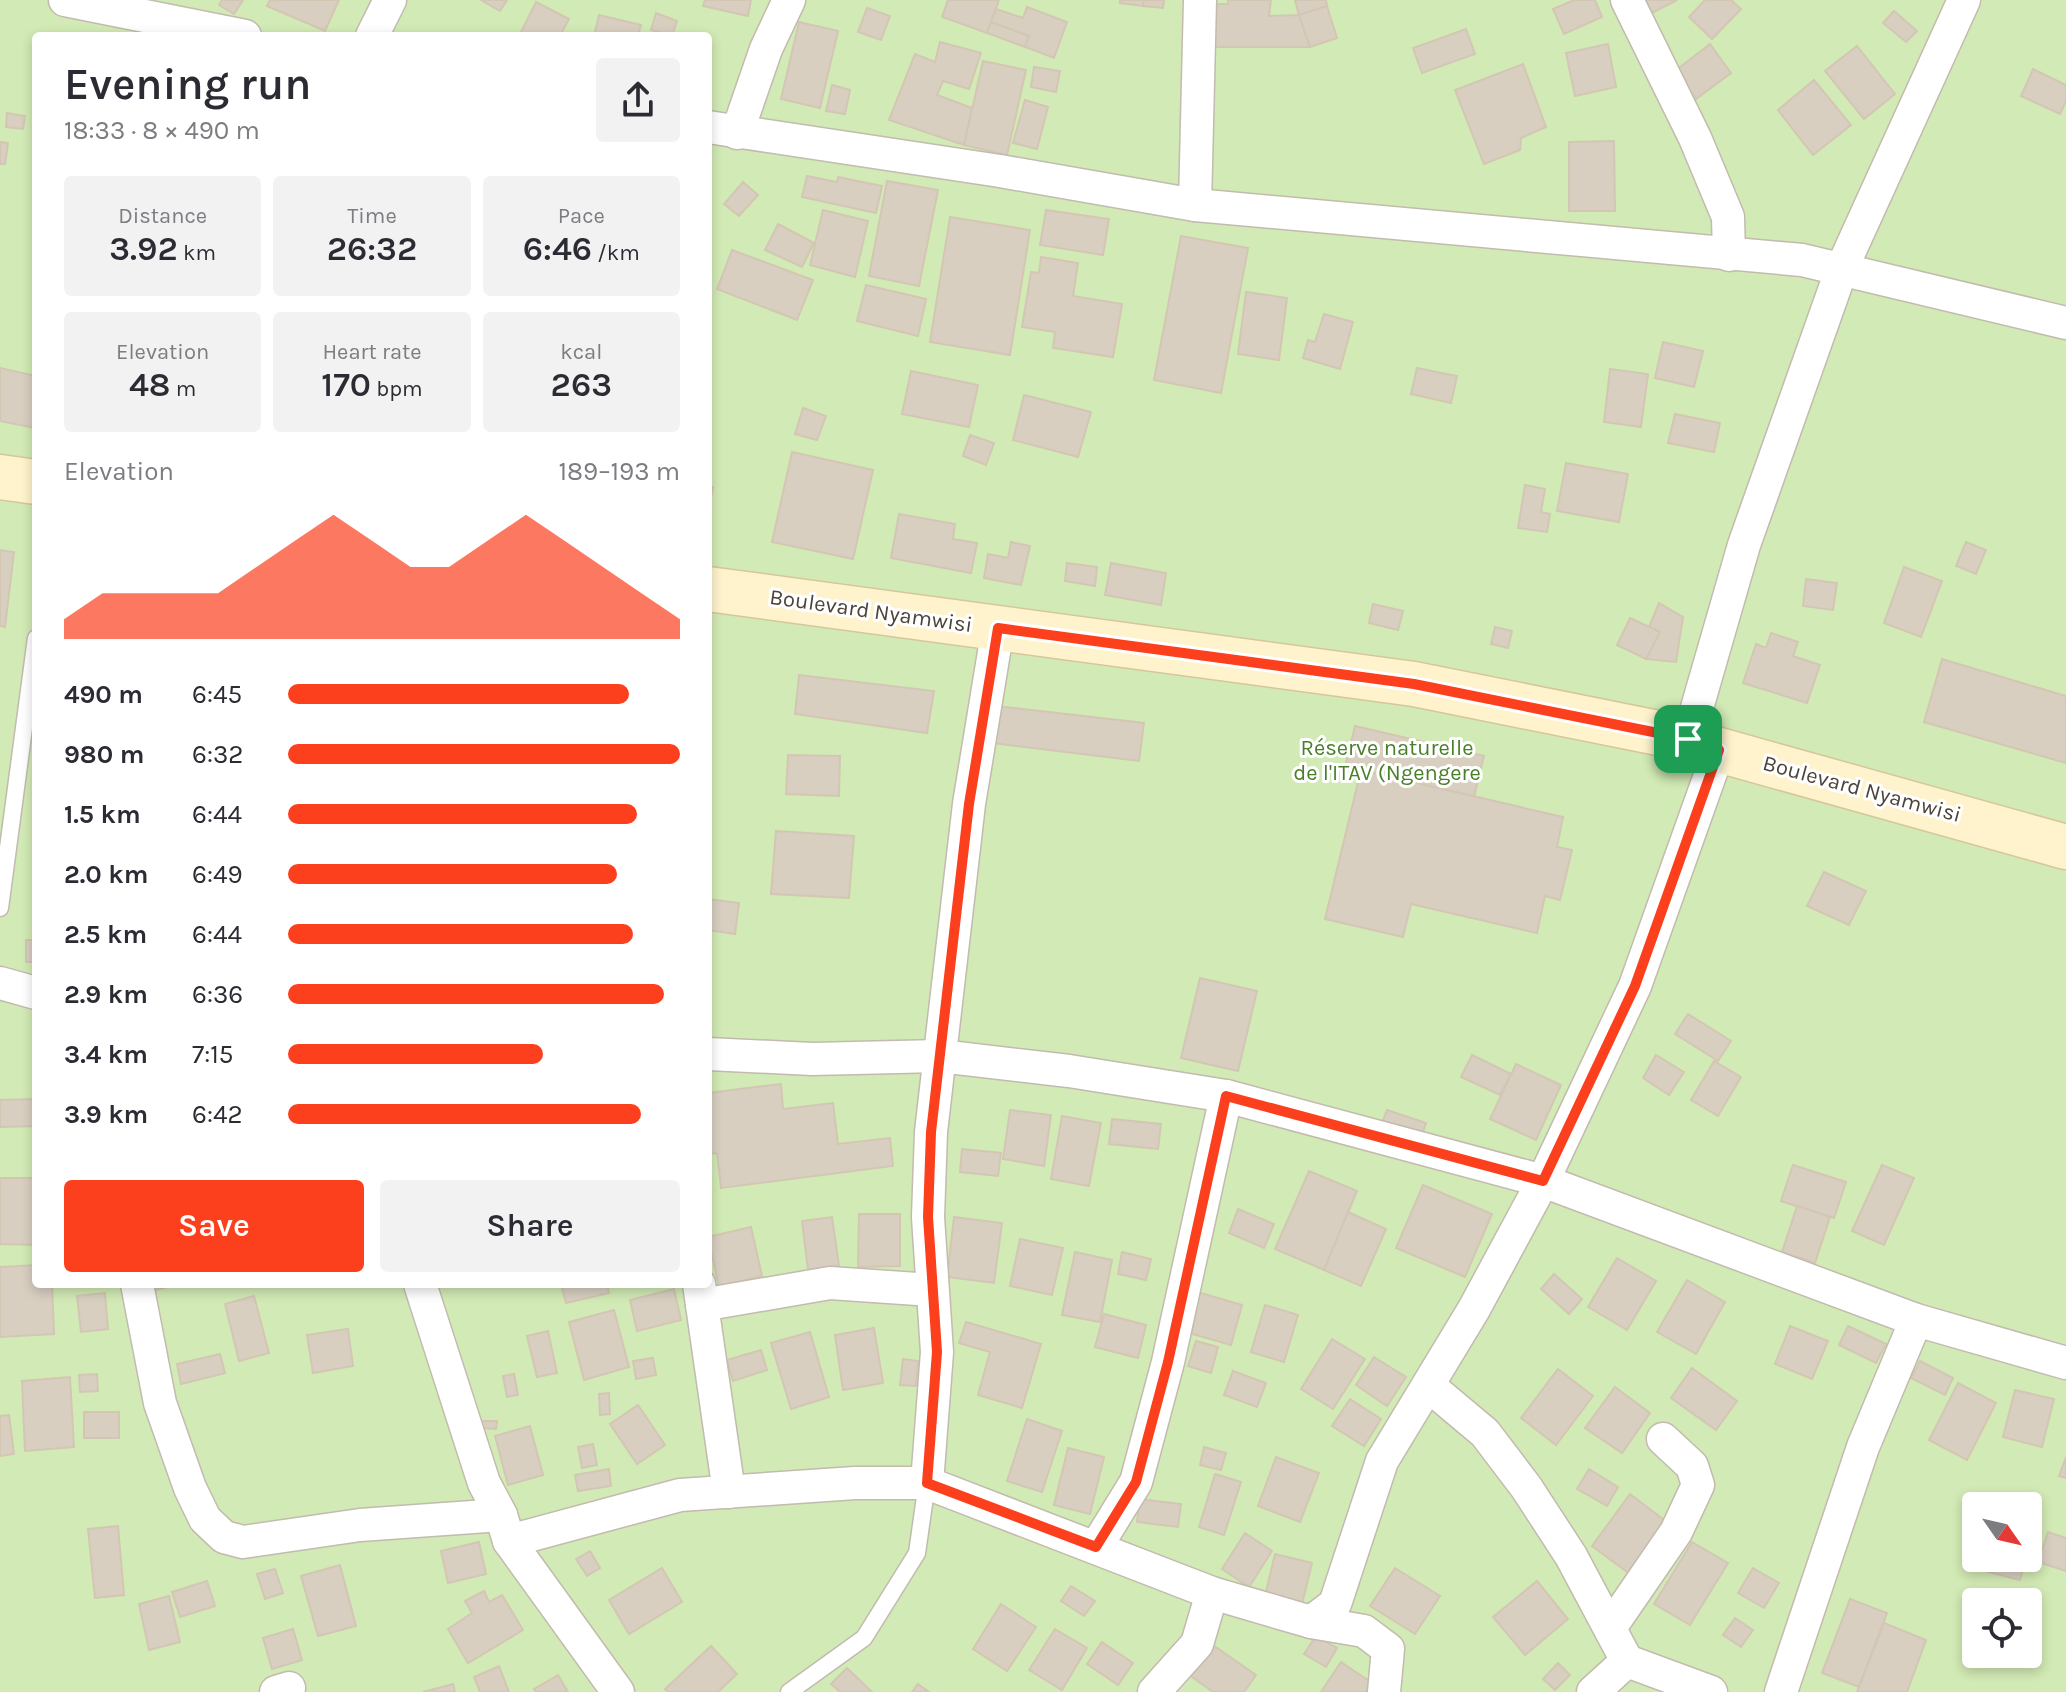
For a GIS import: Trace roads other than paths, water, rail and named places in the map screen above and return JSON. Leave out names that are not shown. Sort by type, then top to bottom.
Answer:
[{"type":"main road","points":[[0,477],[32,481]]},
{"type":"main road","name":"Boulevard Nyamwisi","points":[[712,590],[1414,684],[1704,745],[2066,847]]},
{"type":"street","points":[[65,0],[225,32]]},
{"type":"street","points":[[374,32],[390,0]]},
{"type":"street","points":[[789,0],[723,130],[1000,171],[1195,205],[1802,260],[2066,323]]},
{"type":"street","points":[[1195,205],[1200,0]]},
{"type":"street","points":[[1627,0],[1695,138],[1728,217],[1729,255]]},
{"type":"street","points":[[1311,1622],[1335,1604],[1382,1461],[1429,1386],[1543,1181],[1635,986],[1704,745],[1744,545],[1842,268],[1964,0]]},
{"type":"street","points":[[927,1483],[937,1352],[928,1217],[931,1132],[969,804],[998,628]]},
{"type":"street","points":[[0,983],[32,992]]},
{"type":"street","points":[[712,1054],[812,1059],[940,1056],[1069,1071],[1226,1096],[1543,1181],[1916,1320],[2066,1363]]},
{"type":"street","points":[[1096,1547],[1136,1482],[1168,1362],[1226,1096]]},
{"type":"street","points":[[729,1492],[700,1294],[830,1283],[932,1290]]},
{"type":"street","points":[[138,1288],[160,1403],[205,1519],[224,1537],[243,1542],[360,1525],[505,1528],[680,1495],[855,1483],[927,1483],[1212,1593],[1311,1622],[1364,1631],[1388,1649],[1384,1692]]},
{"type":"street","points":[[421,1288],[484,1483],[505,1528],[618,1692]]},
{"type":"street","points":[[1781,1692],[1863,1447],[1916,1320]]},
{"type":"street","points":[[1429,1386],[1485,1433],[1526,1487],[1571,1556],[1627,1661],[1711,1692]]},
{"type":"street","points":[[1610,1628],[1676,1532],[1698,1485],[1692,1466],[1663,1439]]},
{"type":"street","points":[[1154,1692],[1197,1644],[1212,1593]]},
{"type":"street","points":[[1593,1692],[1627,1661]]},
{"type":"lane","points":[[0,908],[32,668]]},
{"type":"lane","points":[[789,1692],[864,1638],[917,1553],[927,1483]]},
{"type":"park label","name":"Réserve naturelle de l'ITAV (Ngengere","points":[[1387,760]]}]
